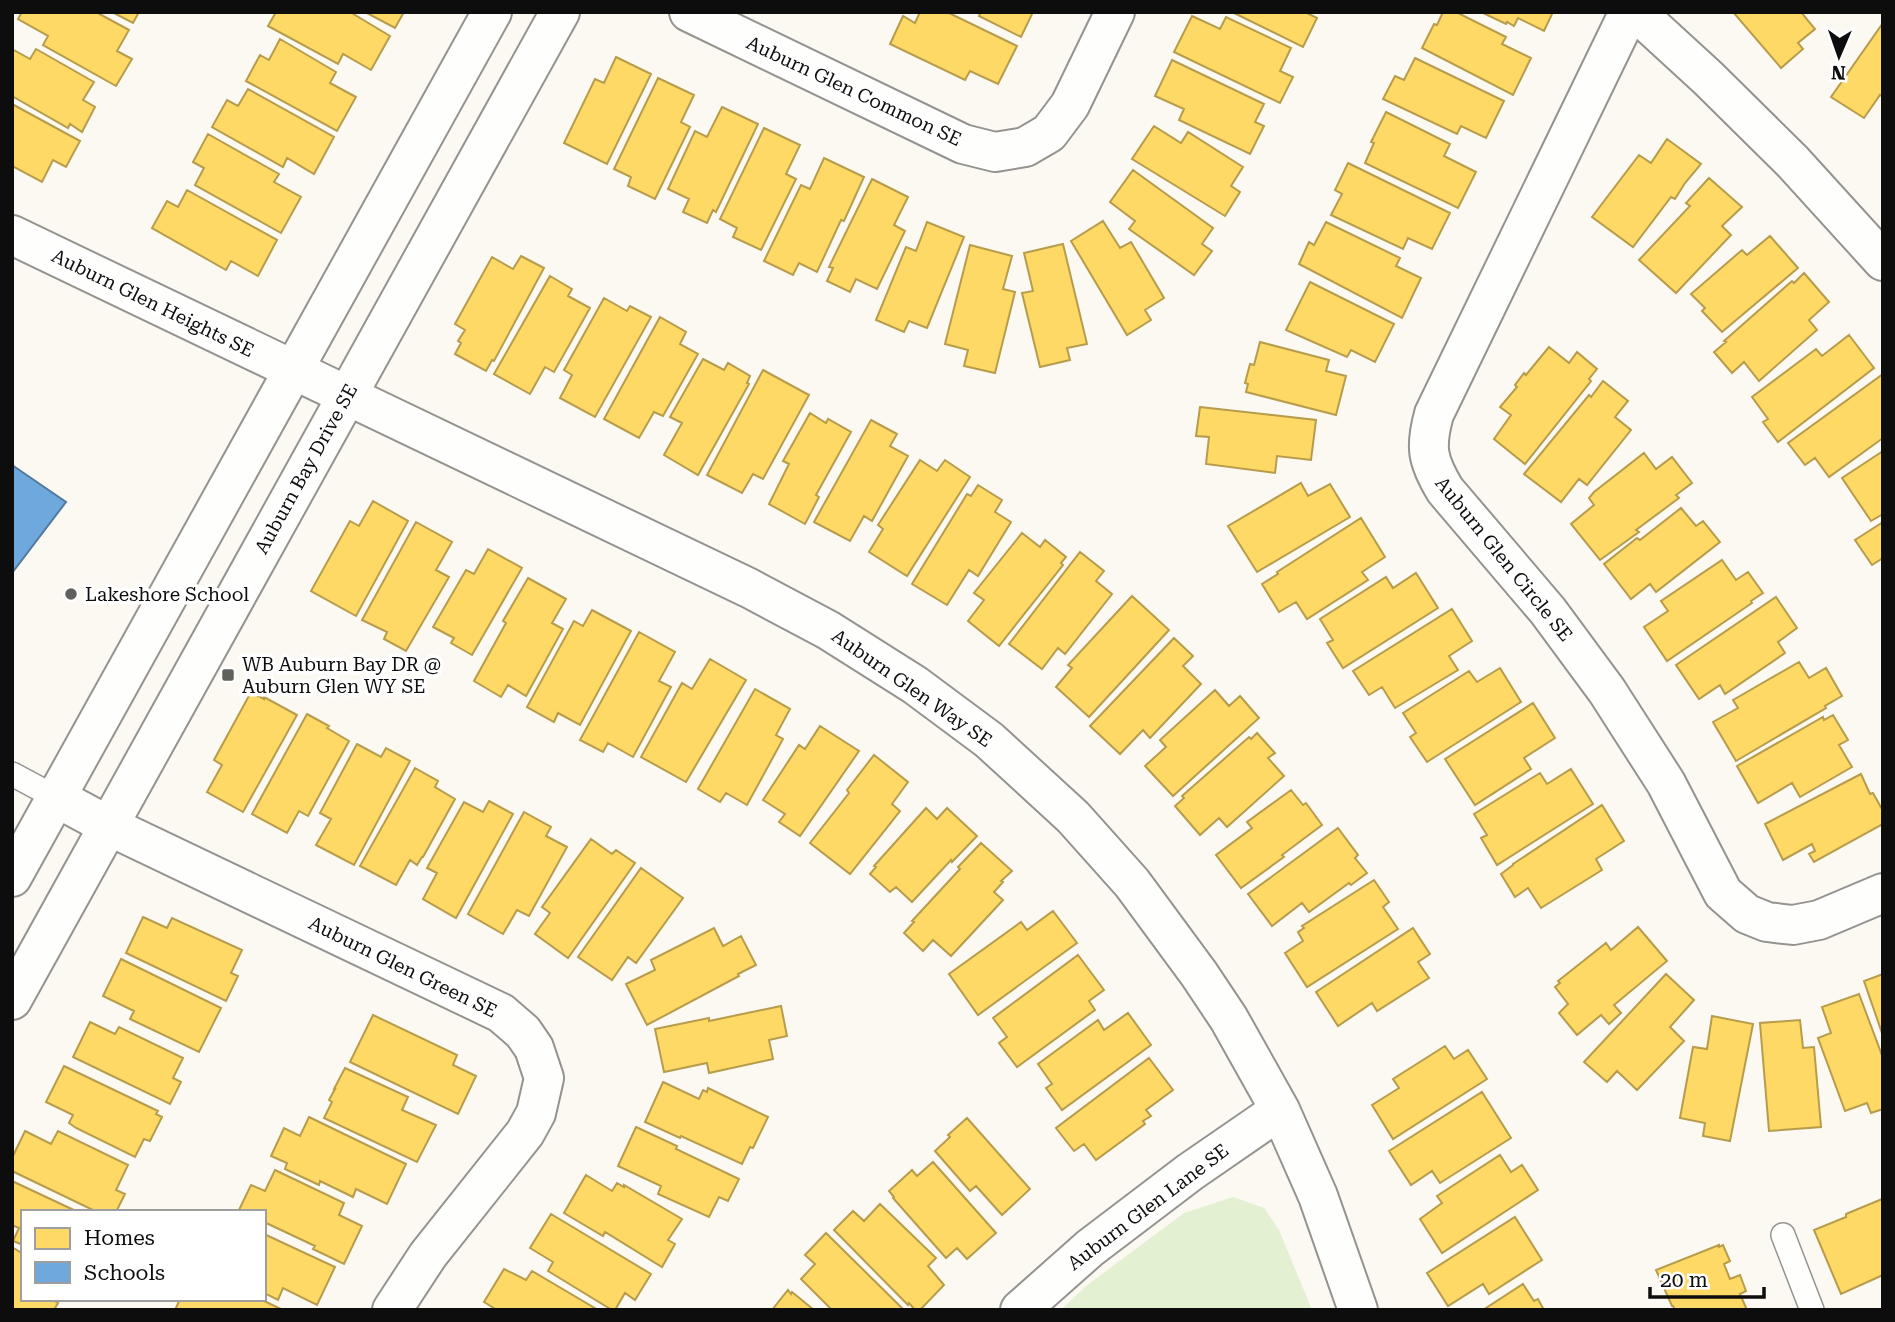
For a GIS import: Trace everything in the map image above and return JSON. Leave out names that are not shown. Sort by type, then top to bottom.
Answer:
[{"type":"street","points":[[12,877],[492,12]]},
{"type":"street","name":"Auburn Bay Drive SE","points":[[12,1000],[560,12]]},
{"type":"street","name":"Auburn Glen Common SE","points":[[689,12],[963,144],[995,152],[1025,147],[1049,133],[1070,105],[1115,12]]},
{"type":"street","name":"Auburn Glen Circle SE","points":[[1629,12],[1434,414],[1428,436],[1428,452],[1433,472],[1445,490],[1548,611],[1607,691],[1666,783],[1723,893],[1747,914],[1767,922],[1793,925],[1819,920],[1883,893]]},
{"type":"street","points":[[1636,12],[1792,161],[1883,261]]},
{"type":"street","name":"Auburn Glen Heights SE","points":[[12,236],[293,370]]},
{"type":"street","name":"Auburn Glen Way SE","points":[[293,370],[749,589],[828,630],[915,685],[989,740],[1073,817],[1132,883],[1229,1019],[1280,1110],[1318,1196],[1358,1310]]},
{"type":"street","name":"Auburn Glen Green SE","points":[[57,798],[109,826],[501,1013],[523,1032],[534,1048],[544,1078],[536,1113],[524,1133],[428,1255],[392,1310]]},
{"type":"street","name":"Auburn Glen Lane SE","points":[[1020,1310],[1090,1248],[1190,1172],[1280,1110]]},
{"type":"lane","points":[[12,774],[57,798]]},
{"type":"lane","points":[[1783,1235],[1812,1310]]},
{"type":"green space","points":[[1233,1197],[1264,1208],[1279,1230],[1312,1310],[1061,1310],[1086,1286],[1184,1213]]},
{"type":"building: Homes","points":[[22,12],[96,12],[129,30],[117,51],[132,59],[116,86],[43,45],[48,36],[18,19]]},
{"type":"building: Homes","points":[[112,12],[139,12],[133,23]]},
{"type":"building: Homes","points":[[276,12],[350,12],[390,36],[371,70],[343,54],[338,64],[268,26]]},
{"type":"building: Homes","points":[[365,12],[404,12],[395,28]]},
{"type":"building: Homes","points":[[920,12],[947,12],[1017,46],[998,84],[970,71],[965,80],[890,44],[903,16],[915,23]]},
{"type":"building: Homes","points":[[976,12],[1033,12],[1021,37]]},
{"type":"building: Homes","points":[[1232,12],[1305,12],[1317,18],[1303,47]]},
{"type":"building: Homes","points":[[1443,12],[1456,12],[1506,37],[1502,44],[1531,58],[1513,95],[1422,48]]},
{"type":"building: Homes","points":[[1481,12],[1553,12],[1544,31],[1518,18],[1514,26]]},
{"type":"building: Homes","points":[[1733,12],[1801,12],[1815,29],[1798,43],[1803,49],[1781,68]]},
{"type":"building: Homes","points":[[1192,16],[1220,29],[1226,17],[1291,48],[1280,71],[1293,77],[1280,103],[1174,52]]},
{"type":"building: Homes","points":[[1883,23],[1883,97],[1880,95],[1864,118],[1831,97]]},
{"type":"building: Homes","points":[[280,39],[336,72],[330,83],[356,97],[337,131],[246,81],[260,55],[269,60]]},
{"type":"building: Homes","points":[[12,49],[30,59],[36,49],[94,82],[83,100],[95,107],[82,132],[70,124],[68,128],[12,96]]},
{"type":"building: Homes","points":[[616,57],[651,74],[607,164],[564,143],[595,79],[604,83]]},
{"type":"building: Homes","points":[[1415,58],[1504,101],[1486,138],[1461,126],[1457,134],[1383,99],[1395,76],[1404,80]]},
{"type":"building: Homes","points":[[1172,60],[1264,104],[1255,122],[1264,126],[1250,154],[1179,120],[1184,109],[1155,96]]},
{"type":"building: Homes","points":[[658,78],[694,95],[681,122],[690,127],[655,199],[628,186],[631,177],[614,169]]},
{"type":"building: Homes","points":[[248,89],[334,137],[314,174],[287,158],[283,167],[212,127],[227,100],[238,106]]},
{"type":"building: Homes","points":[[12,104],[80,141],[66,167],[53,160],[42,182],[12,166]]},
{"type":"building: Homes","points":[[722,107],[758,124],[716,212],[713,210],[707,223],[683,212],[689,199],[668,189],[695,131],[707,137]]},
{"type":"building: Homes","points":[[1386,112],[1450,144],[1444,156],[1476,172],[1458,208],[1365,163],[1374,143],[1371,142]]},
{"type":"building: Homes","points":[[1154,126],[1181,143],[1188,132],[1243,167],[1231,186],[1240,192],[1225,216],[1132,159]]},
{"type":"building: Homes","points":[[764,128],[800,145],[786,174],[796,179],[761,250],[733,237],[737,228],[720,219]]},
{"type":"building: Homes","points":[[208,134],[279,174],[274,182],[301,197],[281,233],[195,185],[204,168],[193,162]]},
{"type":"building: Homes","points":[[1667,139],[1701,164],[1675,199],[1671,197],[1633,247],[1592,217],[1639,155],[1651,163]]},
{"type":"building: Homes","points":[[824,158],[864,177],[817,272],[799,263],[793,275],[764,261],[801,185],[810,189]]},
{"type":"building: Homes","points":[[1348,163],[1450,213],[1432,249],[1408,238],[1403,249],[1331,215],[1342,194],[1335,190]]},
{"type":"building: Homes","points":[[1133,170],[1213,228],[1202,244],[1212,251],[1194,275],[1129,229],[1135,221],[1110,202]]},
{"type":"building: Homes","points":[[1709,178],[1742,207],[1722,226],[1731,235],[1676,293],[1639,260],[1690,206],[1686,203]]},
{"type":"building: Homes","points":[[872,179],[908,197],[894,225],[905,231],[877,289],[856,279],[850,292],[827,281],[833,268],[829,267]]},
{"type":"building: Homes","points":[[187,190],[277,240],[258,276],[231,261],[226,270],[152,228],[167,201],[178,207]]},
{"type":"building: Homes","points":[[1103,221],[1120,248],[1131,242],[1164,298],[1145,310],[1151,320],[1127,335],[1071,241]]},
{"type":"building: Homes","points":[[927,222],[964,237],[927,328],[909,321],[904,332],[876,320],[906,247],[916,251]]},
{"type":"building: Homes","points":[[1326,222],[1400,258],[1396,266],[1421,278],[1402,318],[1299,264],[1309,242],[1314,245]]},
{"type":"building: Homes","points":[[1770,236],[1798,268],[1722,332],[1702,311],[1705,308],[1691,294],[1742,250],[1747,255]]},
{"type":"building: Homes","points":[[1063,244],[1087,344],[1067,348],[1070,360],[1040,367],[1022,293],[1033,291],[1024,253]]},
{"type":"building: Homes","points":[[970,245],[1012,256],[1003,289],[1015,292],[995,373],[964,366],[968,350],[945,344]]},
{"type":"building: Homes","points":[[521,256],[544,268],[486,371],[455,354],[461,343],[458,341],[465,330],[455,324],[492,257],[513,269]]},
{"type":"building: Homes","points":[[1804,273],[1829,302],[1809,320],[1817,330],[1759,381],[1744,362],[1732,373],[1714,352]]},
{"type":"building: Homes","points":[[550,276],[572,289],[568,296],[590,308],[554,372],[545,367],[530,394],[494,374]]},
{"type":"building: Homes","points":[[1310,282],[1394,324],[1375,362],[1351,350],[1347,357],[1286,330]]},
{"type":"building: Homes","points":[[604,298],[627,311],[630,306],[651,317],[595,417],[560,398],[572,375],[564,370]]},
{"type":"building: Homes","points":[[660,317],[686,332],[680,344],[698,354],[663,416],[654,412],[639,438],[604,419]]},
{"type":"building: Homes","points":[[1849,335],[1874,368],[1778,442],[1763,422],[1768,419],[1752,397],[1816,349],[1822,356]]},
{"type":"building: Homes","points":[[1260,342],[1329,360],[1326,371],[1346,376],[1336,415],[1246,392],[1248,384],[1245,383],[1250,364],[1254,365]]},
{"type":"building: Homes","points":[[1549,347],[1569,363],[1577,352],[1597,369],[1589,379],[1591,381],[1525,464],[1494,439],[1511,415],[1500,407],[1517,387],[1515,385],[1524,373],[1526,375]]},
{"type":"building: Homes","points":[[703,359],[724,370],[728,363],[750,376],[747,383],[749,384],[698,475],[664,455],[682,423],[670,417]]},
{"type":"building: Homes","points":[[763,370],[809,395],[763,479],[753,474],[742,493],[707,475]]},
{"type":"building: Homes","points":[[1883,374],[1883,438],[1829,477],[1815,458],[1805,465],[1788,443]]},
{"type":"building: Homes","points":[[1603,381],[1628,401],[1615,417],[1631,430],[1587,485],[1579,479],[1561,502],[1524,474]]},
{"type":"building: Homes","points":[[1200,407],[1316,420],[1311,460],[1277,456],[1275,473],[1206,464],[1209,437],[1196,436]]},
{"type":"building: Homes","points":[[810,413],[826,423],[828,419],[851,432],[816,495],[819,497],[805,524],[769,504],[789,464],[783,461]]},
{"type":"building: Homes","points":[[871,420],[897,434],[890,446],[908,456],[872,521],[864,516],[850,541],[814,522]]},
{"type":"building: Homes","points":[[1883,451],[1883,514],[1871,521],[1842,478]]},
{"type":"building: Homes","points":[[1644,453],[1656,469],[1672,457],[1692,483],[1676,495],[1679,498],[1636,530],[1639,532],[1600,560],[1571,524],[1594,505],[1589,498],[1594,492]]},
{"type":"building: Homes","points":[[920,460],[937,471],[945,460],[970,477],[907,576],[869,552],[883,529],[878,525]]},
{"type":"building: Homes","points":[[1301,483],[1308,496],[1330,484],[1350,517],[1257,572],[1228,526]]},
{"type":"building: Homes","points":[[978,485],[1002,500],[995,512],[1011,522],[978,576],[969,570],[947,605],[912,584],[967,494],[971,496]]},
{"type":"building: Homes","points":[[373,501],[408,521],[356,616],[311,591],[350,521],[359,526]]},
{"type":"building: Homes","points":[[1681,508],[1696,526],[1703,521],[1720,542],[1656,592],[1650,584],[1631,599],[1604,564]]},
{"type":"building: Homes","points":[[1361,518],[1385,557],[1362,572],[1368,580],[1307,619],[1296,602],[1279,612],[1262,584]]},
{"type":"building: Homes","points":[[416,522],[452,542],[436,570],[449,577],[406,651],[384,639],[387,632],[362,620]]},
{"type":"building: Homes","points":[[1883,522],[1883,558],[1872,565],[1855,540]]},
{"type":"building: Homes","points":[[1022,533],[1040,547],[1045,540],[1066,557],[1061,563],[1063,565],[999,646],[968,621],[984,600],[974,593]]},
{"type":"building: Homes","points":[[488,549],[522,568],[472,655],[451,643],[454,638],[433,627],[466,570],[474,574]]},
{"type":"building: Homes","points":[[1080,552],[1104,571],[1096,581],[1112,594],[1065,654],[1058,648],[1042,669],[1009,644]]},
{"type":"building: Homes","points":[[1722,560],[1736,580],[1748,572],[1763,593],[1667,661],[1644,627],[1668,611],[1661,601]]},
{"type":"building: Homes","points":[[1416,573],[1438,608],[1343,668],[1327,643],[1333,640],[1320,619],[1386,577],[1393,588]]},
{"type":"building: Homes","points":[[528,578],[566,599],[552,623],[563,629],[526,696],[508,685],[501,697],[474,681],[506,623],[503,621]]},
{"type":"building: Homes","points":[[1132,596],[1169,630],[1089,717],[1056,687],[1072,668],[1068,665]]},
{"type":"building: Homes","points":[[1776,597],[1797,628],[1778,642],[1785,653],[1725,694],[1720,685],[1699,699],[1676,665]]},
{"type":"building: Homes","points":[[1452,609],[1472,641],[1449,656],[1458,670],[1395,708],[1382,687],[1369,695],[1353,671]]},
{"type":"building: Homes","points":[[592,610],[631,631],[580,725],[558,713],[554,722],[527,707],[574,621],[583,626]]},
{"type":"building: Homes","points":[[639,632],[675,652],[659,681],[671,687],[633,757],[608,743],[603,752],[580,740]]},
{"type":"building: Homes","points":[[1174,638],[1193,656],[1183,666],[1201,684],[1150,738],[1143,730],[1120,754],[1090,726]]},
{"type":"building: Homes","points":[[710,659],[746,680],[686,782],[641,757],[682,683],[692,689]]},
{"type":"building: Homes","points":[[1799,662],[1809,678],[1826,668],[1842,696],[1736,761],[1713,722],[1738,708],[1733,700]]},
{"type":"building: Homes","points":[[1500,668],[1521,702],[1427,762],[1410,737],[1416,733],[1403,713],[1469,671],[1477,682]]},
{"type":"building: Homes","points":[[755,689],[790,709],[776,735],[783,739],[747,805],[726,793],[720,802],[698,789]]},
{"type":"building: Homes","points":[[1215,690],[1229,706],[1240,696],[1259,718],[1173,796],[1145,766],[1166,747],[1160,740]]},
{"type":"building: Homes","points":[[251,692],[297,715],[243,812],[207,792],[222,765],[214,760]]},
{"type":"building: Homes","points":[[1533,703],[1555,738],[1524,758],[1531,769],[1475,805],[1445,759]]},
{"type":"building: Homes","points":[[307,714],[349,741],[308,816],[299,811],[287,833],[252,814]]},
{"type":"building: Homes","points":[[1833,715],[1848,740],[1839,745],[1852,767],[1800,797],[1792,783],[1758,803],[1737,766],[1823,717],[1824,720]]},
{"type":"building: Homes","points":[[820,726],[859,751],[800,836],[779,822],[785,814],[763,800],[799,745],[805,749]]},
{"type":"building: Homes","points":[[1257,733],[1275,753],[1268,758],[1284,776],[1227,827],[1219,818],[1200,835],[1175,806],[1184,798],[1182,796]]},
{"type":"building: Homes","points":[[357,744],[381,757],[386,748],[410,761],[354,865],[316,845],[331,819],[320,813]]},
{"type":"building: Homes","points":[[874,755],[908,782],[892,804],[900,811],[850,874],[810,843],[849,793],[847,790]]},
{"type":"building: Homes","points":[[415,768],[438,781],[435,787],[455,799],[423,857],[417,865],[410,860],[396,885],[360,866]]},
{"type":"building: Homes","points":[[1571,769],[1593,804],[1497,865],[1481,838],[1487,835],[1474,814],[1540,773],[1547,784]]},
{"type":"building: Homes","points":[[1861,774],[1870,794],[1873,793],[1883,811],[1883,824],[1814,862],[1809,854],[1815,851],[1812,844],[1783,860],[1765,824]]},
{"type":"building: Homes","points":[[1291,790],[1303,805],[1306,803],[1322,825],[1241,888],[1216,855],[1252,828],[1247,822]]},
{"type":"building: Homes","points":[[489,801],[513,814],[456,918],[423,899],[437,873],[427,868],[464,802],[483,812]]},
{"type":"building: Homes","points":[[1602,805],[1624,841],[1596,859],[1602,870],[1541,908],[1528,888],[1515,897],[1501,874]]},
{"type":"building: Homes","points":[[926,808],[937,819],[947,808],[977,836],[912,902],[896,887],[890,892],[870,874],[876,867],[874,866]]},
{"type":"building: Homes","points":[[524,812],[551,827],[546,836],[567,847],[529,916],[517,910],[503,934],[468,914]]},
{"type":"building: Homes","points":[[1338,828],[1358,855],[1355,858],[1367,873],[1309,912],[1302,903],[1272,926],[1248,894]]},
{"type":"building: Homes","points":[[591,839],[612,854],[616,850],[635,863],[568,958],[535,934],[550,913],[542,907]]},
{"type":"building: Homes","points":[[981,843],[1012,871],[994,892],[1003,900],[951,956],[933,940],[923,951],[904,933]]},
{"type":"building: Homes","points":[[641,868],[683,898],[636,963],[628,957],[612,980],[578,957]]},
{"type":"building: Homes","points":[[1374,880],[1389,902],[1383,907],[1398,929],[1307,987],[1285,953],[1303,941],[1298,932],[1304,928],[1302,926]]},
{"type":"building: Homes","points":[[1053,911],[1077,943],[978,1015],[949,974],[1021,922],[1027,930]]},
{"type":"building: Homes","points":[[143,917],[167,928],[172,918],[242,950],[231,973],[238,976],[226,1001],[126,953]]},
{"type":"building: Homes","points":[[1638,927],[1667,961],[1614,1005],[1621,1013],[1609,1024],[1601,1015],[1577,1035],[1559,1013],[1568,1004],[1555,987],[1560,983],[1558,981],[1606,943],[1611,950]]},
{"type":"building: Homes","points":[[714,928],[723,946],[741,936],[756,965],[647,1025],[626,984],[655,970],[651,960]]},
{"type":"building: Homes","points":[[1413,928],[1430,954],[1418,962],[1429,978],[1377,1011],[1372,1003],[1338,1026],[1316,992]]},
{"type":"building: Homes","points":[[1078,955],[1104,990],[1089,1001],[1095,1010],[1017,1067],[999,1043],[1007,1037],[993,1018]]},
{"type":"building: Homes","points":[[121,959],[221,1008],[199,1052],[130,1019],[134,1011],[103,996]]},
{"type":"building: Homes","points":[[1666,974],[1694,1000],[1670,1027],[1684,1041],[1637,1090],[1617,1071],[1607,1082],[1584,1062]]},
{"type":"building: Homes","points":[[1883,974],[1883,1036],[1864,981]]},
{"type":"building: Homes","points":[[1859,994],[1883,1058],[1883,1109],[1871,1113],[1867,1103],[1845,1111],[1818,1038],[1831,1033],[1822,1007]]},
{"type":"building: Homes","points":[[781,1006],[787,1036],[769,1040],[773,1059],[709,1073],[707,1063],[664,1072],[655,1029]]},
{"type":"building: Homes","points":[[1128,1013],[1151,1045],[1062,1110],[1046,1088],[1052,1084],[1038,1064],[1098,1020],[1104,1030]]},
{"type":"building: Homes","points":[[373,1015],[457,1055],[453,1065],[476,1076],[458,1114],[350,1062]]},
{"type":"building: Homes","points":[[1712,1016],[1753,1024],[1730,1141],[1703,1136],[1705,1123],[1680,1118],[1693,1047],[1707,1049]]},
{"type":"building: Homes","points":[[1800,1020],[1803,1048],[1814,1047],[1821,1127],[1769,1131],[1760,1023]]},
{"type":"building: Homes","points":[[90,1022],[115,1034],[119,1027],[183,1058],[173,1078],[181,1082],[170,1104],[73,1057]]},
{"type":"building: Homes","points":[[1445,1046],[1454,1059],[1468,1050],[1487,1079],[1393,1139],[1372,1105],[1399,1088],[1393,1079]]},
{"type":"building: Homes","points":[[1149,1058],[1173,1090],[1146,1110],[1151,1116],[1143,1121],[1145,1124],[1096,1160],[1084,1144],[1074,1151],[1056,1128]]},
{"type":"building: Homes","points":[[64,1066],[158,1111],[156,1114],[162,1117],[150,1141],[144,1139],[135,1157],[76,1128],[69,1123],[73,1115],[46,1102]]},
{"type":"building: Homes","points":[[345,1068],[408,1097],[402,1110],[436,1125],[417,1162],[324,1118],[332,1102],[329,1100]]},
{"type":"building: Homes","points":[[663,1082],[699,1099],[703,1090],[707,1092],[708,1088],[768,1117],[742,1164],[645,1122]]},
{"type":"building: Homes","points":[[1482,1092],[1511,1138],[1440,1183],[1432,1171],[1411,1185],[1389,1151]]},
{"type":"building: Homes","points":[[309,1117],[406,1164],[387,1204],[356,1189],[353,1197],[320,1181],[319,1185],[285,1169],[287,1163],[271,1156],[284,1128],[300,1136]]},
{"type":"building: Homes","points":[[967,1118],[1030,1189],[1002,1215],[976,1186],[970,1191],[935,1151]]},
{"type":"building: Homes","points":[[636,1127],[739,1179],[728,1201],[719,1197],[709,1217],[658,1194],[661,1186],[618,1166]]},
{"type":"building: Homes","points":[[25,1131],[51,1144],[58,1131],[128,1165],[116,1190],[125,1194],[117,1210],[93,1210],[12,1171],[12,1158]]},
{"type":"building: Homes","points":[[1500,1155],[1511,1172],[1522,1165],[1538,1190],[1442,1253],[1420,1219],[1442,1203],[1437,1196]]},
{"type":"building: Homes","points":[[933,1162],[996,1233],[967,1259],[957,1248],[946,1258],[889,1191],[912,1170],[917,1176]]},
{"type":"building: Homes","points":[[275,1170],[344,1203],[339,1215],[362,1226],[344,1264],[313,1249],[315,1246],[266,1223],[266,1210],[239,1210],[251,1185],[265,1191]]},
{"type":"building: Homes","points":[[586,1175],[612,1191],[617,1183],[624,1185],[682,1219],[668,1240],[675,1244],[662,1267],[605,1232],[603,1236],[564,1213]]},
{"type":"building: Homes","points":[[12,1181],[74,1210],[21,1210],[21,1244],[13,1241],[19,1228],[12,1225]]},
{"type":"building: Homes","points":[[1882,1199],[1883,1275],[1841,1294],[1814,1230]]},
{"type":"building: Homes","points":[[880,1204],[936,1258],[928,1266],[944,1285],[920,1310],[915,1310],[909,1303],[908,1305],[834,1230],[853,1211],[864,1221]]},
{"type":"building: Homes","points":[[551,1214],[651,1274],[635,1300],[625,1293],[615,1310],[612,1310],[548,1271],[553,1262],[530,1248]]},
{"type":"building: Homes","points":[[1515,1217],[1542,1260],[1489,1294],[1483,1284],[1448,1306],[1427,1273]]},
{"type":"building: Homes","points":[[826,1233],[904,1310],[832,1310],[801,1279],[815,1264],[805,1255]]},
{"type":"building: Homes","points":[[266,1235],[335,1267],[317,1305],[283,1288],[278,1300],[266,1294]]},
{"type":"building: Homes","points":[[1723,1245],[1730,1261],[1724,1264],[1730,1279],[1740,1275],[1746,1291],[1740,1294],[1747,1310],[1675,1310],[1656,1270]]},
{"type":"building: Homes","points":[[12,1247],[21,1253],[21,1301],[58,1303],[54,1310],[12,1310]]},
{"type":"building: Homes","points":[[504,1269],[526,1280],[532,1271],[598,1310],[497,1310],[484,1302]]},
{"type":"building: Homes","points":[[1523,1284],[1534,1301],[1538,1299],[1544,1310],[1483,1310]]},
{"type":"building: Homes","points":[[788,1290],[791,1294],[792,1292],[814,1310],[772,1310]]},
{"type":"building: Homes","points":[[179,1301],[264,1301],[283,1310],[175,1310]]},
{"type":"building: Schools","points":[[12,465],[66,502],[12,573]]},
{"type":"place","name":"Lakeshore School","points":[[71,594]]},
{"type":"place","name":"WB Auburn Bay DR @ Auburn Glen WY SE","points":[[228,675]]}]
